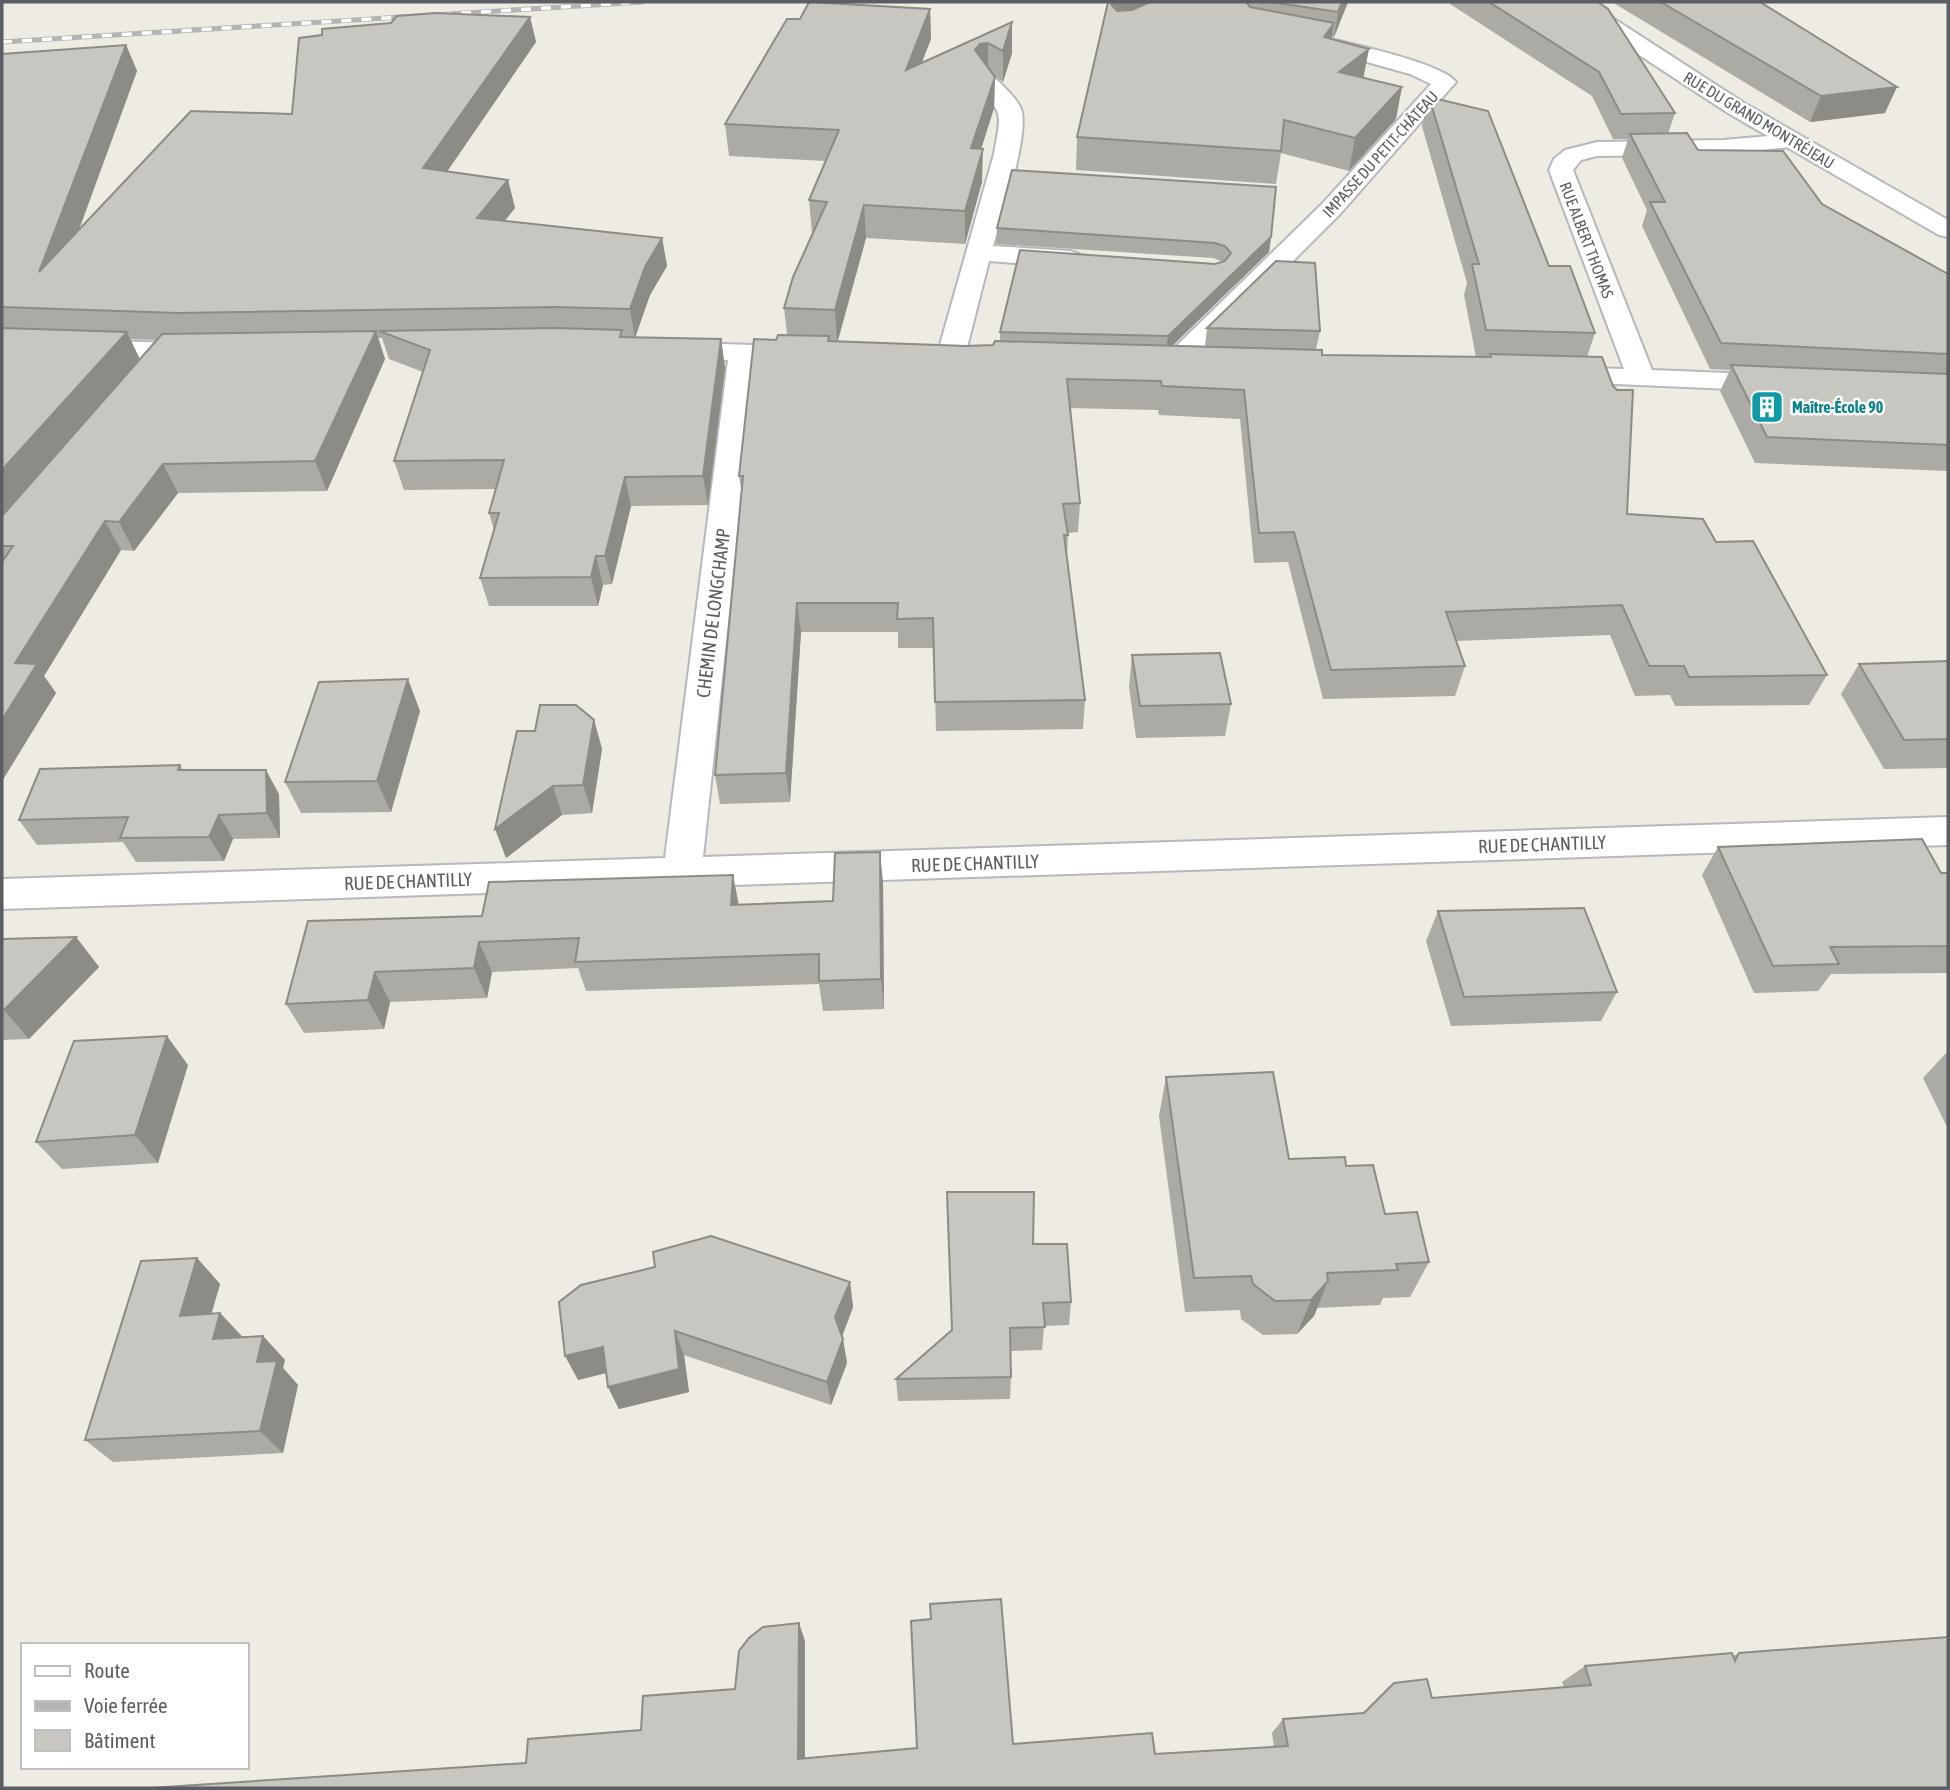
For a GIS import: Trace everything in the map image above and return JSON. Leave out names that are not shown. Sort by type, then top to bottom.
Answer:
[{"type":"street","name":"RUE DU GRAND MONTRÉJEAU","points":[[1576,2],[1630,41],[1792,141],[1948,230]]},
{"type":"street","name":"IMPASSE DU PETIT-CHÂTEAU","points":[[1173,365],[1331,209],[1445,82],[1418,69],[1300,38]]},
{"type":"street","points":[[950,359],[1000,174],[1012,114],[988,82]]},
{"type":"street","name":"RUE ALBERT THOMAS","points":[[1641,377],[1561,170],[1562,164],[1573,155],[1597,149],[1723,148],[1792,141]]},
{"type":"street","points":[[1000,174],[1027,176]]},
{"type":"street","points":[[978,253],[1088,260]]},
{"type":"street","points":[[2,345],[166,352],[230,351]]},
{"type":"street","points":[[646,349],[826,355]]},
{"type":"street","points":[[142,380],[166,352]]},
{"type":"street","name":"CHEMIN DE LONGCHAMP","points":[[682,873],[743,353]]},
{"type":"street","points":[[923,358],[978,359]]},
{"type":"street","points":[[1145,364],[1214,366]]},
{"type":"street","points":[[1533,375],[1798,384]]},
{"type":"street","name":"RUE DE CHANTILLY","points":[[2,894],[1948,831]]},
{"type":"building","points":[[809,2],[930,9],[906,70],[1012,22],[1003,51],[988,43],[980,44],[975,50],[995,77],[971,148],[983,149],[965,211],[864,205],[835,310],[784,308],[793,277],[827,202],[809,200],[839,130],[725,124],[787,19],[800,19]]},
{"type":"building","points":[[1108,2],[1113,2],[1111,4],[1117,11],[1132,10],[1150,2],[1246,2],[1250,7],[1334,23],[1324,37],[1369,49],[1339,72],[1402,87],[1355,138],[1284,120],[1281,151],[1077,137]]},
{"type":"building","points":[[1271,2],[1342,2],[1338,12]]},
{"type":"building","points":[[1489,2],[1598,2],[1608,9],[1675,113],[1621,114],[1599,72]]},
{"type":"building","points":[[1661,2],[1760,2],[1897,87],[1821,96]]},
{"type":"building","points":[[436,13],[530,17],[423,168],[508,180],[477,218],[662,238],[645,267],[630,309],[555,307],[178,313],[2,307],[2,54],[126,45],[39,272],[191,111],[292,114],[299,38],[322,35],[322,29],[391,23],[397,16]]},
{"type":"building","points":[[1429,97],[1488,111],[1549,266],[1570,266],[1595,333],[1486,330],[1472,264],[1479,264]]},
{"type":"building","points":[[1687,133],[1698,150],[1783,151],[1822,204],[1948,274],[1948,354],[1721,343],[1650,202],[1665,202],[1630,134]]},
{"type":"building","points":[[1012,170],[1276,187],[1271,237],[1168,336],[1000,332],[1020,250],[1215,264],[1225,261],[1231,253],[1225,246],[1215,243],[997,228]]},
{"type":"building","points":[[1276,261],[1315,263],[1320,331],[1207,328]]},
{"type":"building","points":[[2,328],[127,332],[2,470]]},
{"type":"building","points":[[555,328],[622,330],[620,337],[721,339],[703,476],[625,477],[605,556],[596,556],[591,577],[480,578],[499,513],[489,513],[504,460],[394,461],[430,350],[379,331]]},
{"type":"building","points":[[376,331],[315,461],[163,464],[119,522],[105,521],[15,663],[37,664],[2,720],[2,562],[13,546],[2,546],[2,516],[162,334]]},
{"type":"building","points":[[778,335],[829,336],[828,341],[966,346],[993,345],[995,341],[1322,350],[1322,355],[1491,357],[1490,354],[1602,357],[1613,386],[1617,390],[1633,390],[1627,514],[1703,519],[1716,542],[1753,541],[1827,675],[1689,677],[1684,666],[1649,666],[1622,605],[1446,612],[1465,666],[1331,670],[1294,532],[1259,533],[1244,390],[1162,386],[1161,381],[1067,379],[1080,503],[1063,504],[1068,535],[1064,535],[1085,700],[935,702],[933,618],[897,619],[898,603],[797,603],[786,773],[715,775],[743,476],[739,476],[754,339],[776,340]]},
{"type":"building","points":[[1731,365],[1948,374],[1948,445],[1767,437]]},
{"type":"building","points":[[1220,653],[1231,704],[1140,706],[1132,655]]},
{"type":"building","points":[[1948,661],[1948,739],[1904,740],[1859,664]]},
{"type":"building","points":[[408,679],[377,781],[285,782],[319,682]]},
{"type":"building","points":[[540,705],[576,705],[594,720],[583,785],[553,786],[495,829],[517,731],[535,731]]},
{"type":"building","points":[[180,765],[178,770],[266,770],[267,813],[219,815],[209,837],[120,838],[128,817],[19,820],[40,769]]},
{"type":"building","points":[[1922,839],[1941,873],[1948,873],[1948,946],[1830,947],[1839,964],[1773,966],[1718,847]]},
{"type":"building","points":[[880,852],[881,979],[819,981],[819,954],[575,962],[579,938],[479,942],[474,968],[375,972],[368,1000],[286,1004],[308,921],[482,916],[489,882],[733,875],[731,905],[833,901],[835,853]]},
{"type":"building","points":[[1584,908],[1617,992],[1464,997],[1438,911]]},
{"type":"building","points":[[76,937],[4,1010],[2,1010],[2,939]]},
{"type":"building","points":[[167,1036],[135,1135],[36,1142],[74,1041]]},
{"type":"building","points":[[1273,1072],[1289,1159],[1345,1157],[1346,1166],[1373,1165],[1385,1214],[1417,1212],[1429,1262],[1396,1264],[1398,1270],[1327,1273],[1328,1281],[1311,1300],[1275,1301],[1253,1284],[1251,1276],[1194,1278],[1166,1077]]},
{"type":"building","points":[[947,1192],[1034,1192],[1033,1244],[1067,1244],[1071,1302],[1043,1303],[1045,1327],[1010,1328],[1011,1377],[896,1379],[952,1330]]},
{"type":"building","points":[[711,1236],[850,1282],[835,1317],[843,1339],[827,1382],[675,1331],[679,1369],[608,1387],[603,1347],[565,1356],[559,1302],[581,1285],[655,1267],[653,1252]]},
{"type":"building","points":[[197,1258],[180,1316],[220,1313],[213,1339],[263,1336],[257,1362],[277,1361],[260,1431],[85,1440],[141,1261]]},
{"type":"building","points":[[1001,1599],[1013,1744],[1152,1733],[1155,1754],[1288,1746],[1283,1719],[1364,1713],[1394,1683],[1427,1679],[1432,1698],[1591,1685],[1585,1666],[1732,1653],[1735,1661],[1739,1653],[1948,1637],[1948,1788],[150,1788],[526,1763],[528,1739],[641,1730],[643,1696],[735,1689],[739,1651],[749,1638],[763,1627],[799,1623],[798,1759],[917,1748],[911,1621],[931,1619],[930,1604]]},
{"type":"railway","points":[[2,42],[642,2]]},
{"type":"place","name":"Maître-École 90","points":[[1767,407]]}]
